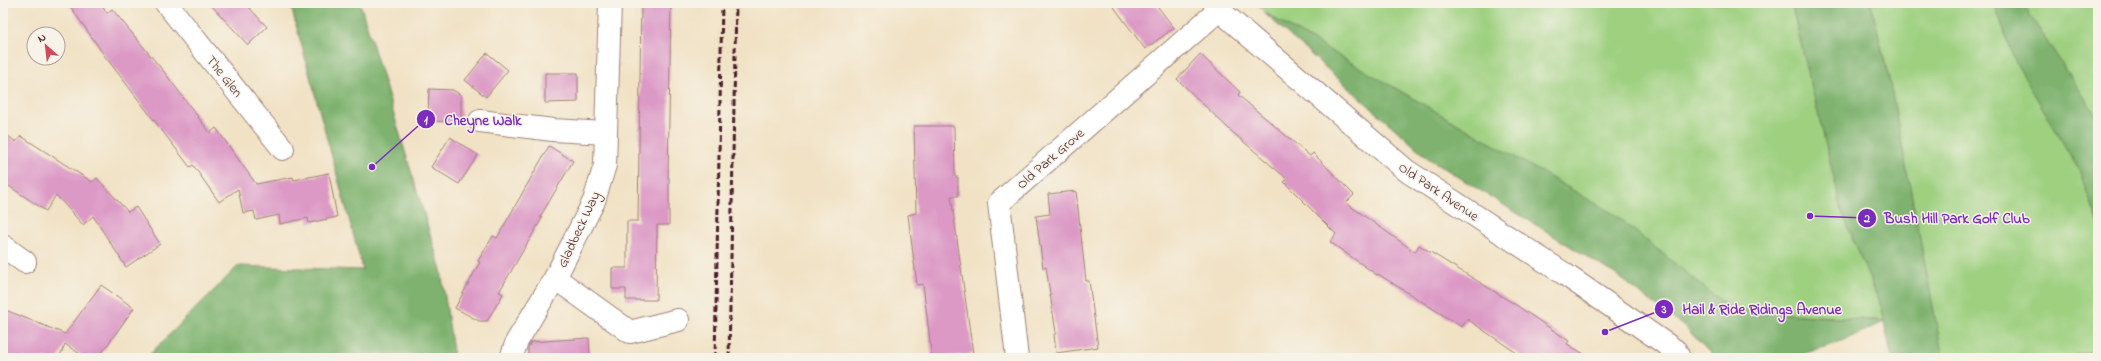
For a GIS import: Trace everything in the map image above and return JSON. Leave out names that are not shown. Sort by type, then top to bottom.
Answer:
[{"type":"street","name":"The Glen","points":[[166,3],[283,149]]},
{"type":"street","name":"Gladbeck Way","points":[[511,358],[517,341],[555,278],[594,202],[605,165],[610,3]]},
{"type":"street","name":"Old Park Grove","points":[[1017,358],[999,203],[1216,7]]},
{"type":"street","name":"Old Park Avenue","points":[[1216,7],[1406,171],[1570,277],[1676,351],[1679,358]]},
{"type":"street","points":[[480,121],[554,130],[606,133]]},
{"type":"street","points":[[3,246],[25,262]]},
{"type":"street","name":"Gladbeck Way","points":[[555,278],[630,332],[678,320]]},
{"type":"green space","points":[[290,3],[360,3],[441,270],[454,358],[146,358],[238,266],[363,270]]},
{"type":"green space","points":[[1256,3],[2098,3],[2098,358],[1894,358],[1887,321],[1732,310],[1428,158]]},
{"type":"green space","points":[[1791,3],[1871,3],[1891,88],[1943,358],[1892,358],[1884,322],[1840,342],[1790,358],[1715,358],[1687,329],[1615,274],[1428,158],[1263,12],[1614,214],[1732,310],[1884,321],[1882,309],[1843,215]]},
{"type":"green space","points":[[1994,3],[2022,3],[2098,118],[2098,223],[2079,170],[2016,63]]},
{"type":"green space","points":[[2098,350],[2098,358],[2062,358]]},
{"type":"building","points":[[68,3],[101,3],[107,13],[112,9],[165,73],[210,133],[216,128],[256,184],[293,177],[294,180],[329,173],[337,217],[309,223],[308,218],[280,224],[279,215],[256,220],[254,211],[243,213],[238,189],[219,202],[193,165],[190,167],[104,55]]},
{"type":"building","points":[[209,3],[245,3],[267,27],[248,45]]},
{"type":"building","points":[[641,3],[671,3],[668,178],[669,225],[657,225],[656,300],[626,300],[626,289],[612,289],[612,268],[627,268],[627,221],[638,221]]},
{"type":"building","points":[[1111,3],[1155,3],[1174,28],[1145,49]]},
{"type":"building","points":[[487,53],[508,70],[486,97],[465,80]]},
{"type":"building","points":[[1200,54],[1240,92],[1238,95],[1310,156],[1313,153],[1354,195],[1346,203],[1415,252],[1419,245],[1513,303],[1569,341],[1567,344],[1591,358],[1524,358],[1467,319],[1462,327],[1378,274],[1377,275],[1330,242],[1336,234],[1284,182],[1287,179],[1230,130],[1177,79]]},
{"type":"building","points":[[545,73],[578,73],[578,102],[545,103]]},
{"type":"building","points":[[429,89],[453,90],[461,95],[461,122],[428,121]]},
{"type":"building","points":[[914,126],[954,126],[955,177],[958,177],[958,196],[951,196],[973,354],[932,358],[923,284],[917,285],[908,215],[916,213]]},
{"type":"building","points":[[3,132],[16,142],[21,136],[92,182],[97,178],[128,212],[136,207],[160,244],[126,267],[93,216],[83,225],[56,195],[46,211],[3,182]]},
{"type":"building","points":[[450,137],[478,155],[459,184],[431,167]]},
{"type":"building","points":[[549,146],[573,161],[499,292],[503,294],[487,321],[479,321],[455,308],[480,262],[478,261],[493,236],[497,238]]},
{"type":"building","points":[[1076,191],[1086,281],[1089,281],[1098,347],[1056,353],[1054,334],[1056,333],[1046,267],[1043,268],[1036,216],[1050,214],[1048,194]]},
{"type":"building","points":[[101,285],[134,308],[98,358],[86,358],[65,344],[59,358],[3,358],[3,309],[65,334]]},
{"type":"building","points":[[589,338],[590,358],[528,358],[528,348],[531,342]]},
{"type":"railway","points":[[715,358],[722,3]]},
{"type":"railway","points":[[729,358],[736,3]]},
{"type":"place","name":"Cheyne Walk","points":[[372,167]]},
{"type":"place","name":"Bush Hill Park Golf Club","points":[[1810,216]]},
{"type":"place","name":"Hail & Ride Ridings Avenue","points":[[1605,332]]}]
